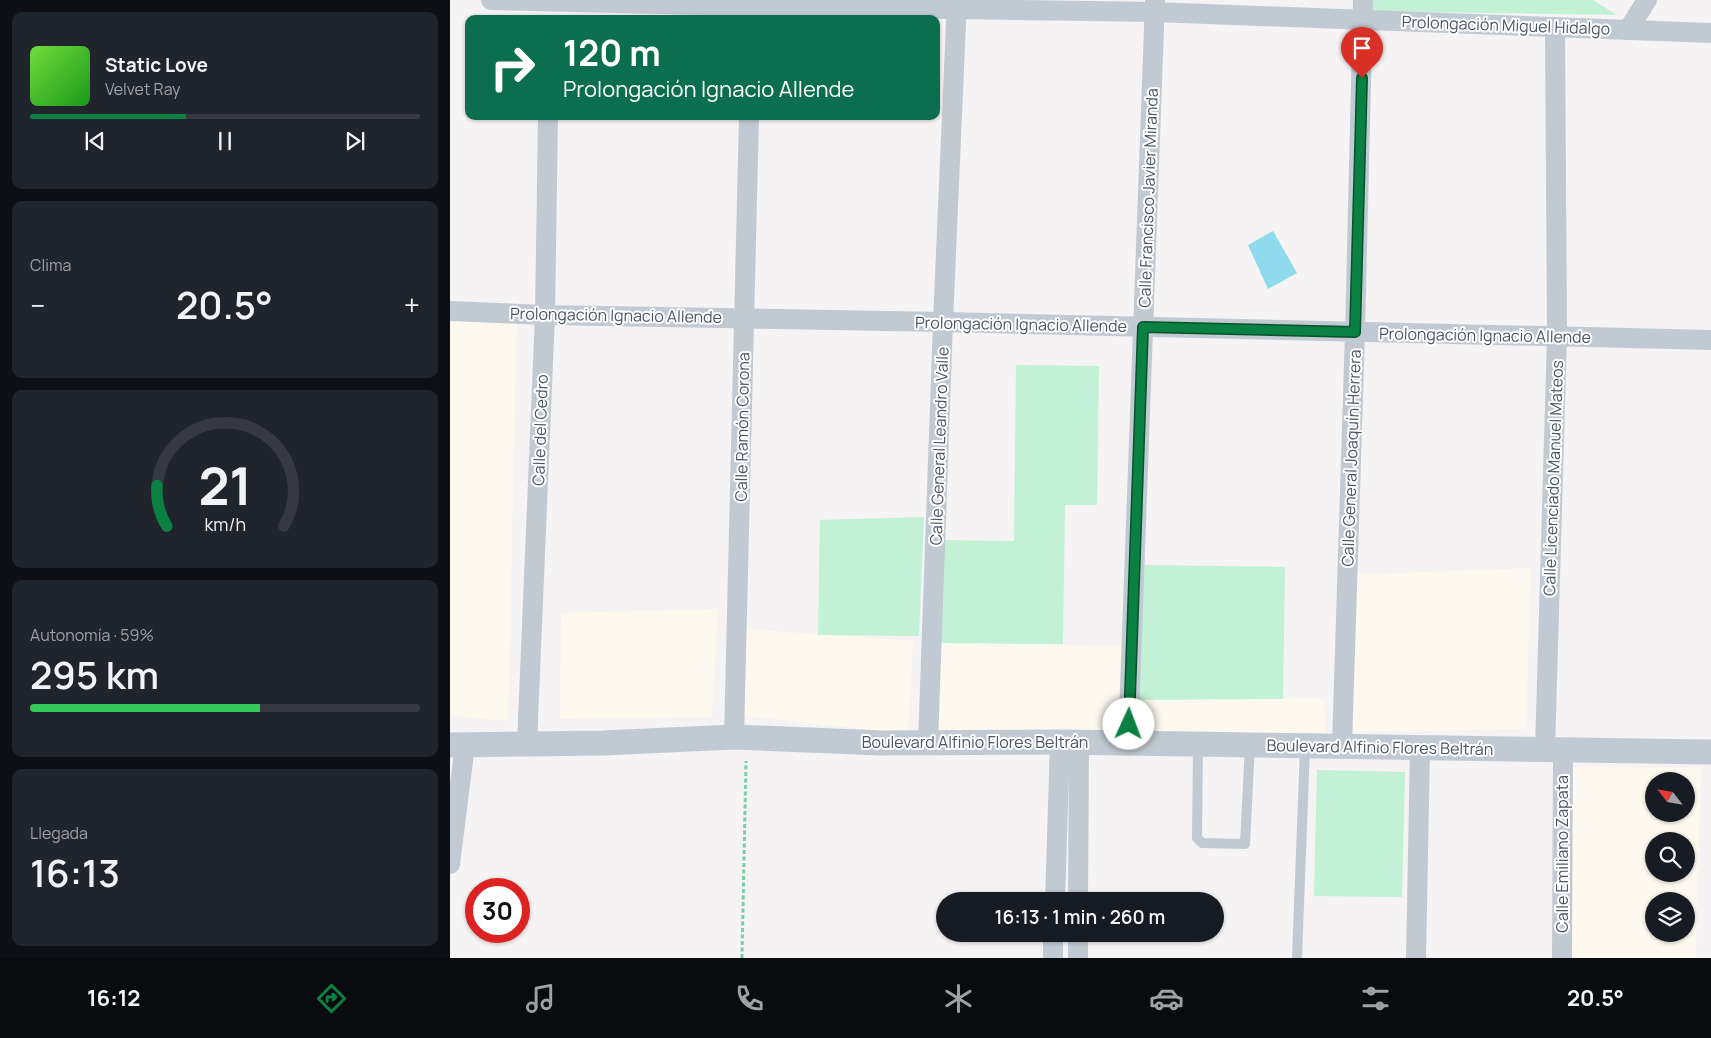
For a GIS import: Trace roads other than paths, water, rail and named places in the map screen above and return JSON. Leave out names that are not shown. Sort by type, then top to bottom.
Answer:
[{"type":"street","name":"Prolongación Miguel Hidalgo","points":[[491,0],[550,7],[751,8],[957,4],[1363,10],[1554,27],[1711,33]]},
{"type":"street","points":[[1628,30],[1647,0]]},
{"type":"street","name":"Calle General Leandro Valle","points":[[928,743],[943,322],[957,4]]},
{"type":"street","name":"Calle Francisco Javier Miranda","points":[[1128,743],[1155,6]]},
{"type":"street","name":"Calle General Joaquín Herrera","points":[[1342,746],[1363,10]]},
{"type":"street","name":"Calle Licenciado Manuel Mateos","points":[[1554,27],[1557,336],[1554,750]]},
{"type":"street","name":"Calle del Cedro","points":[[527,744],[545,315],[548,120]]},
{"type":"street","name":"Calle Ramón Corona","points":[[740,737],[744,317],[749,120]]},
{"type":"street","name":"Prolongación Ignacio Allende","points":[[450,311],[545,315],[744,317],[1711,340]]},
{"type":"street","name":"Boulevard Alfinio Flores Beltrán","points":[[458,745],[603,743],[740,737],[882,743],[1069,742],[1711,752]]},
{"type":"street","points":[[1055,892],[1069,742]]},
{"type":"street","points":[[1069,742],[1077,892]]},
{"type":"street","points":[[450,864],[458,745]]},
{"type":"street","points":[[1416,958],[1420,748]]},
{"type":"street","name":"Calle Emiliano Zapata","points":[[1554,750],[1562,958]]},
{"type":"street","points":[[1053,942],[1053,958]]},
{"type":"street","points":[[1078,942],[1078,958]]},
{"type":"lane","points":[[1198,744],[1197,838],[1202,843],[1245,844],[1250,745]]},
{"type":"lane","points":[[1298,958],[1305,746]]},
{"type":"water","points":[[1273,231],[1297,273],[1268,289],[1248,245]]}]
